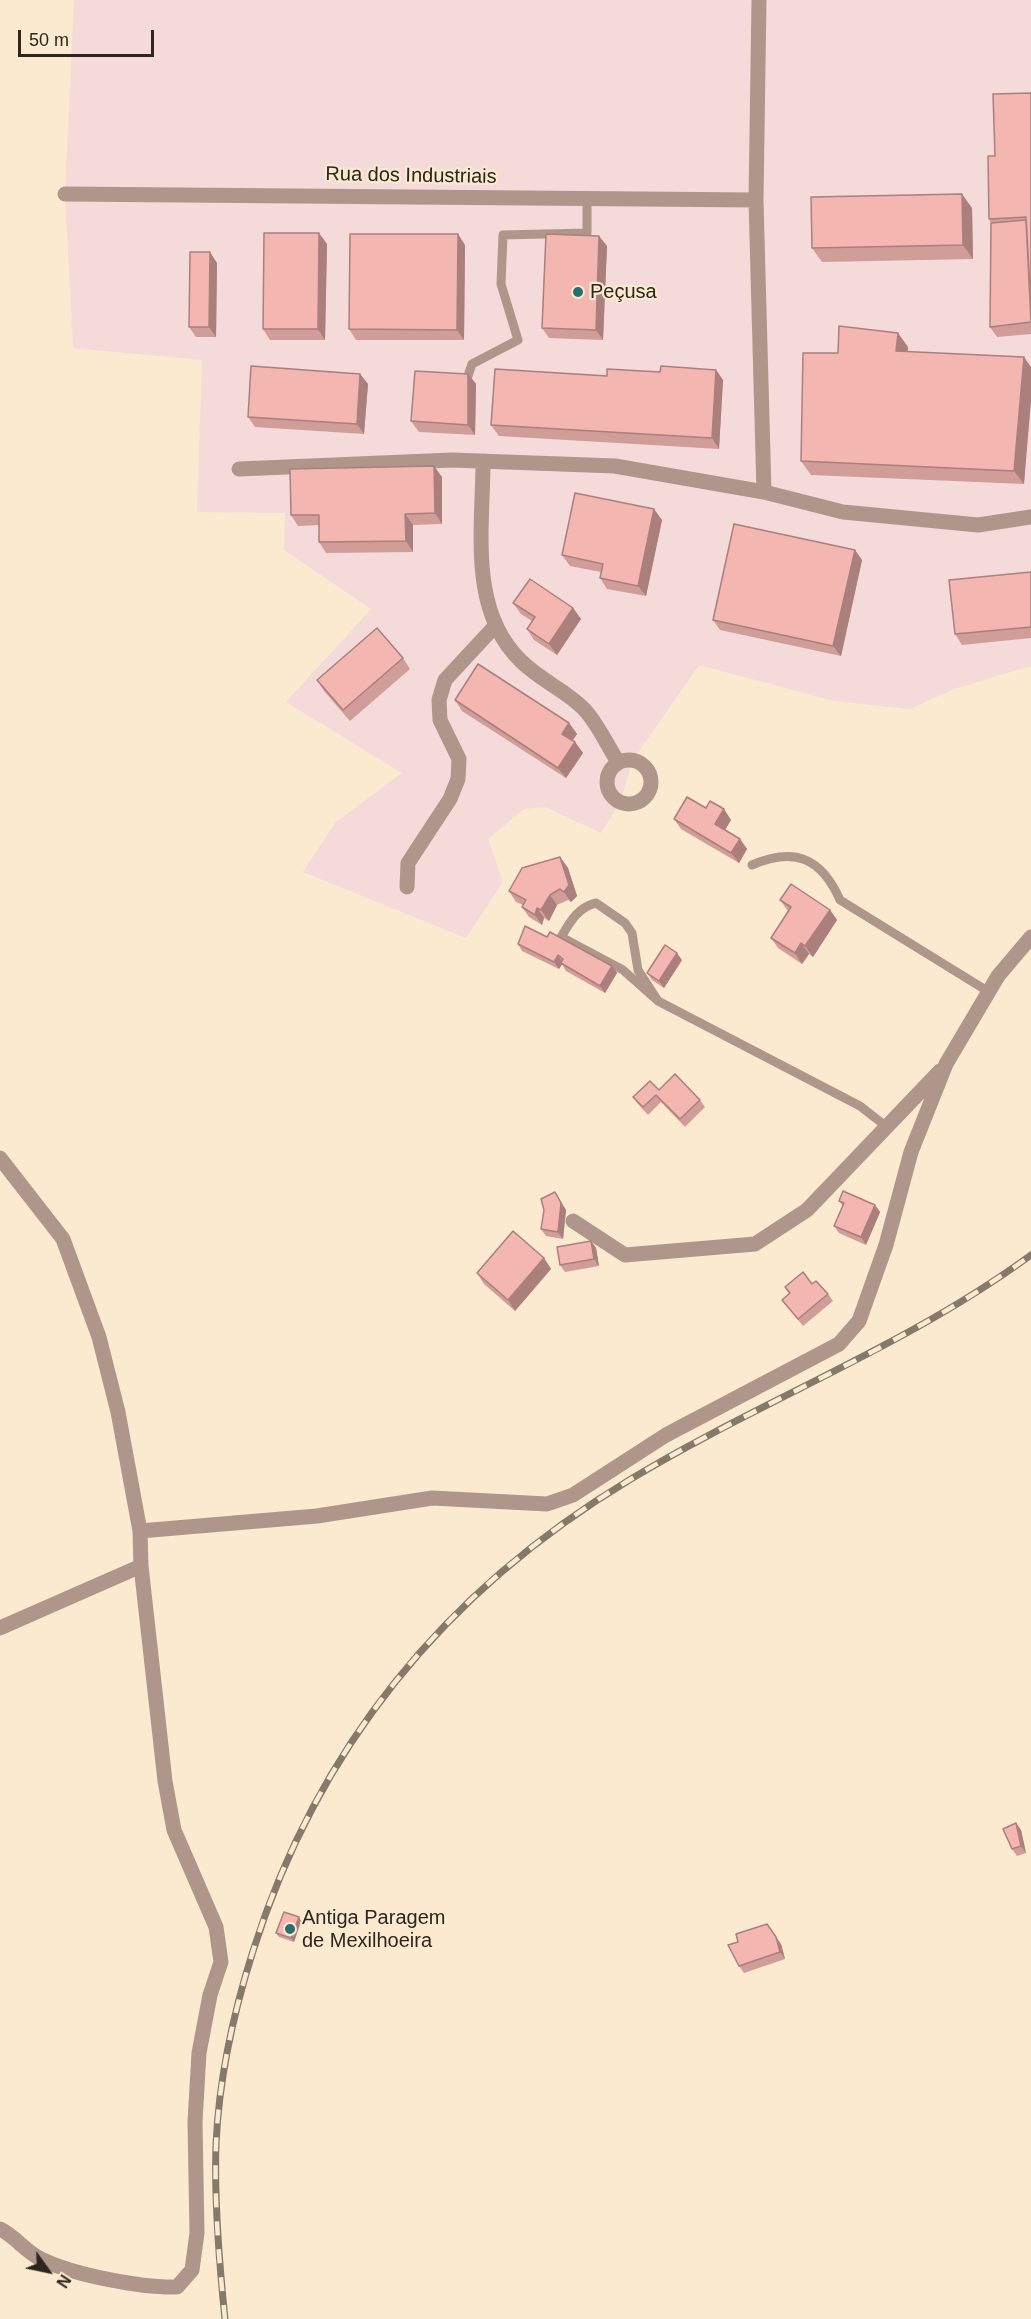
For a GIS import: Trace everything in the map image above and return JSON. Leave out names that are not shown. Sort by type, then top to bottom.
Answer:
[{"type":"street","points":[[759,0],[756,200],[764,492]]},
{"type":"street","name":"Rua dos Industriais","points":[[65,194],[756,200]]},
{"type":"street","points":[[239,469],[452,460],[615,466],[764,492],[843,512],[978,525],[1031,517]]},
{"type":"street","points":[[483,461],[483,581],[486,605],[496,625],[521,661],[586,711],[618,762]]},
{"type":"street","points":[[407,887],[408,863],[450,799],[458,779],[459,759],[440,720],[439,700],[445,680],[496,625]]},
{"type":"street","points":[[140,1531],[317,1516],[432,1498],[547,1504],[573,1495],[666,1435],[839,1344],[859,1321],[886,1245],[911,1152],[946,1064],[998,976],[1031,937]]},
{"type":"street","points":[[573,1221],[626,1255],[755,1244],[807,1210],[946,1064]]},
{"type":"street","points":[[0,1158],[63,1239],[99,1337],[118,1412],[140,1531],[141,1566],[165,1781],[174,1830],[216,1927],[221,1962],[210,1995],[200,2053],[195,2122],[197,2233],[192,2270],[177,2286],[136,2284],[73,2270],[40,2259],[0,2229]]},
{"type":"street","points":[[0,1628],[141,1566]]},
{"type":"lane","points":[[468,376],[472,364],[518,340],[501,284],[503,235],[587,232],[587,199]]},
{"type":"lane","points":[[752,865],[772,856],[789,855],[806,858],[829,880],[840,900],[989,992]]},
{"type":"lane","points":[[658,1001],[638,970],[636,949],[625,923],[596,903],[587,906],[572,919],[561,937],[623,970],[658,1001],[861,1106],[886,1127]]},
{"type":"shaded area","points":[[74,0],[1031,0],[1031,666],[954,689],[910,709],[834,701],[699,665],[633,760],[620,802],[601,833],[545,807],[524,809],[488,839],[503,882],[466,938],[303,872],[335,823],[402,773],[286,702],[371,609],[284,550],[285,513],[197,512],[202,360],[73,348],[65,194]]},
{"type":"building","points":[[1031,93],[1031,308],[1026,217],[989,219],[988,156],[995,156],[993,94]]},
{"type":"building","points":[[962,194],[963,245],[812,248],[811,197]]},
{"type":"building","points":[[1026,220],[1031,322],[990,327],[991,223]]},
{"type":"building","points":[[264,233],[319,233],[318,329],[263,329]]},
{"type":"building","points":[[350,234],[458,234],[457,330],[349,329]]},
{"type":"building","name":"Peçusa","points":[[546,234],[599,236],[596,330],[542,328]]},
{"type":"building","points":[[190,252],[210,252],[209,327],[189,327]]},
{"type":"building","points":[[839,326],[898,333],[896,351],[1024,357],[1014,471],[801,461],[803,353],[838,353]]},
{"type":"building","points":[[251,366],[360,374],[357,424],[248,417]]},
{"type":"building","points":[[661,366],[716,370],[712,438],[491,425],[495,369],[607,376],[607,369],[660,372]]},
{"type":"building","points":[[415,371],[468,374],[468,425],[411,421]]},
{"type":"building","points":[[434,466],[435,513],[405,514],[406,541],[319,542],[319,515],[291,515],[290,469]]},
{"type":"building","points":[[575,493],[654,509],[638,586],[600,578],[603,564],[562,555]]},
{"type":"building","points":[[734,524],[855,550],[833,646],[713,620]]},
{"type":"building","points":[[1031,572],[1031,627],[955,634],[949,580]]},
{"type":"building","points":[[530,579],[573,608],[549,644],[527,629],[535,617],[513,603]]},
{"type":"building","points":[[377,628],[403,658],[343,710],[317,680]]},
{"type":"building","points":[[478,664],[569,723],[562,734],[575,742],[558,768],[455,700]]},
{"type":"building","points":[[687,797],[706,808],[710,801],[724,809],[715,824],[740,839],[731,853],[674,819]]},
{"type":"building","points":[[560,857],[569,885],[564,892],[560,889],[550,895],[541,910],[537,908],[535,915],[522,907],[526,900],[509,891],[522,868]]},
{"type":"building","points":[[791,884],[830,910],[805,946],[801,943],[795,953],[771,938],[791,907],[780,900]]},
{"type":"building","points":[[525,926],[547,937],[550,932],[612,966],[600,986],[561,963],[563,959],[558,955],[554,962],[518,944]]},
{"type":"building","points":[[665,945],[677,953],[659,981],[647,973]]},
{"type":"building","points":[[675,1074],[700,1100],[680,1119],[656,1095],[643,1107],[633,1097],[650,1081],[659,1090]]},
{"type":"building","points":[[843,1191],[875,1205],[861,1237],[834,1226],[844,1203],[839,1201]]},
{"type":"building","points":[[555,1192],[561,1203],[558,1232],[541,1229],[544,1210],[541,1199]]},
{"type":"building","points":[[513,1231],[544,1258],[508,1300],[477,1273]]},
{"type":"building","points":[[591,1241],[594,1259],[560,1265],[557,1247]]},
{"type":"building","points":[[803,1272],[812,1284],[816,1281],[828,1294],[798,1319],[782,1300],[790,1293],[785,1287]]},
{"type":"building","points":[[1016,1823],[1021,1846],[1012,1849],[1003,1829]]},
{"type":"building","name":"Antiga Paragem de Mexilhoeira","points":[[284,1912],[299,1917],[291,1938],[276,1933]]},
{"type":"building","points":[[767,1924],[776,1937],[780,1952],[739,1966],[728,1945],[738,1942],[736,1934]]},
{"type":"railway","points":[[225,2319],[218,2232],[216,2144],[220,2095],[239,1999],[253,1951],[280,1876],[313,1806],[352,1741],[397,1680],[447,1623],[503,1571],[564,1523],[631,1479],[681,1450],[935,1317],[984,1288],[1031,1255]]},
{"type":"place","name":"Peçusa","points":[[578,292]]},
{"type":"place","name":"Antiga Paragem de Mexilhoeira","points":[[290,1929]]}]
